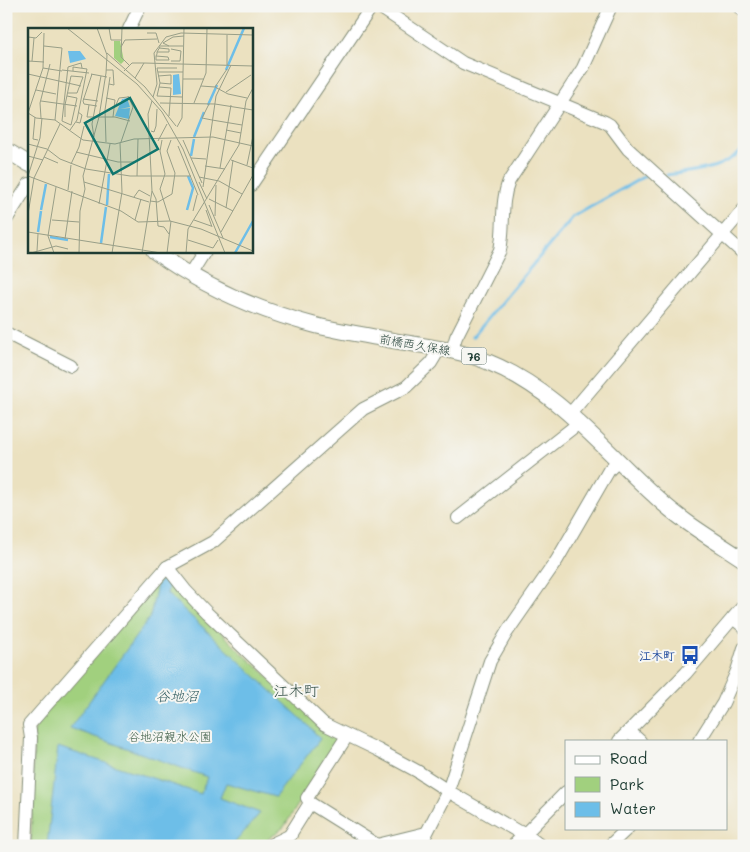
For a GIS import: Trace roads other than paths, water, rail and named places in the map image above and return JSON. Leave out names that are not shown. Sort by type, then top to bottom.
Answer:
[{"type":"main road","points":[[6,150],[28,163]]},
{"type":"main road","name":"前橋西久保線","points":[[156,252],[190,275],[235,298],[294,319],[317,326],[446,349],[488,362],[510,372],[535,386],[575,419],[617,462],[657,498],[695,528],[744,560]]},
{"type":"street","points":[[129,28],[140,6]]},
{"type":"street","points":[[252,184],[372,6]]},
{"type":"street","points":[[378,6],[463,63],[579,110],[610,125],[628,149],[744,254]]},
{"type":"street","points":[[26,846],[29,725],[166,567],[213,542],[363,409],[406,387],[456,338],[500,250],[504,201],[509,181],[583,68],[611,6]]},
{"type":"street","points":[[738,6],[744,11]]},
{"type":"street","points":[[6,220],[28,186]]},
{"type":"street","points":[[458,518],[575,419],[744,209]]},
{"type":"street","points":[[190,275],[204,252]]},
{"type":"street","points":[[6,333],[71,366]]},
{"type":"street","points":[[420,846],[448,791],[490,661],[507,632],[557,560],[609,470],[617,462]]},
{"type":"street","points":[[166,567],[207,613],[324,724],[402,763],[516,831],[524,833],[541,846]]},
{"type":"street","points":[[620,740],[686,673],[744,605]]},
{"type":"street","points":[[734,618],[744,627]]},
{"type":"street","points":[[700,740],[723,703],[744,648]]},
{"type":"street","points":[[629,731],[639,740]]},
{"type":"street","points":[[347,736],[307,798],[310,803],[358,841],[377,845],[426,834]]},
{"type":"street","points":[[513,846],[565,793]]},
{"type":"street","points":[[283,846],[310,803]]},
{"type":"street","points":[[609,846],[626,830]]},
{"type":"street","points":[[268,846],[291,834]]},
{"type":"water","name":"谷地沼","points":[[163,578],[169,583],[167,594],[310,727],[320,739],[275,797],[226,783],[220,798],[260,813],[232,846],[47,846],[58,747],[201,794],[207,777],[70,728],[150,617],[157,585]]},
{"type":"waterway","points":[[667,175],[718,165],[736,156],[744,148]]},
{"type":"waterway","points":[[472,337],[573,217],[645,176]]},
{"type":"place","name":"江木町","points":[[690,655]]},
{"type":"district","name":"江木町","points":[[296,690]]},
{"type":"park label","name":"谷地沼親水公園","points":[[170,736]]}]
